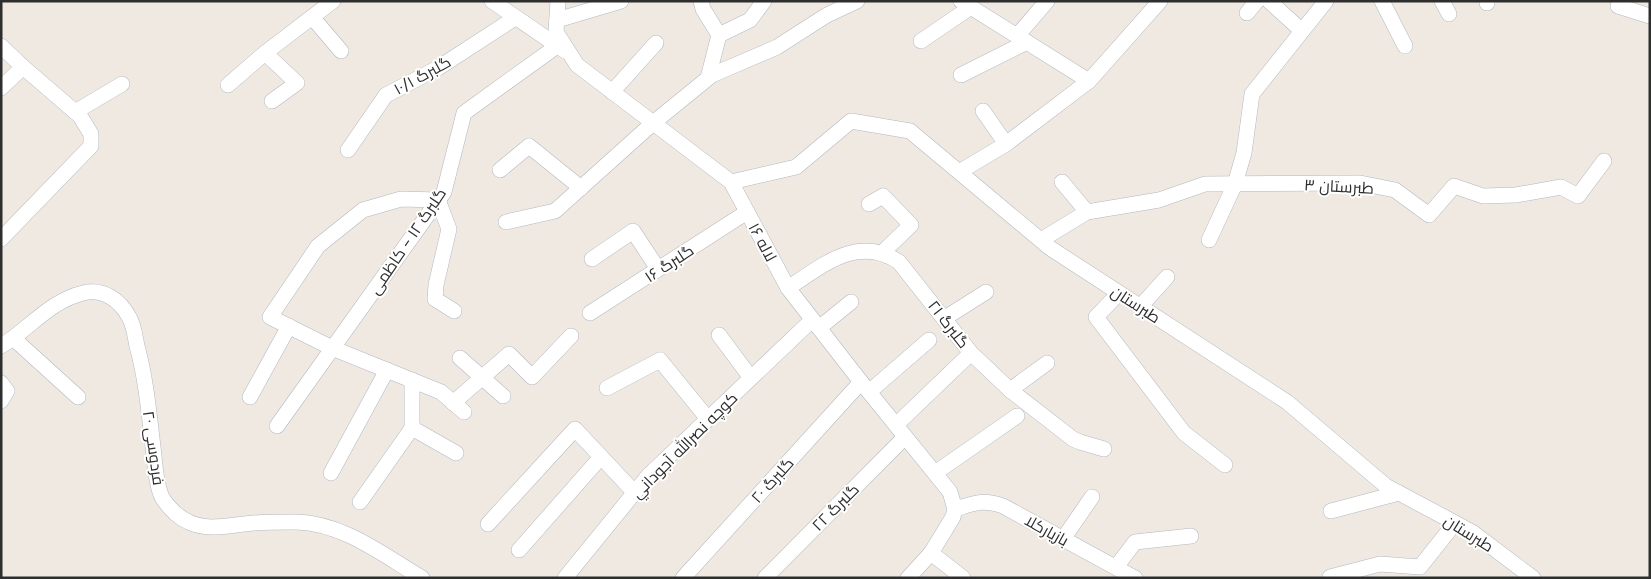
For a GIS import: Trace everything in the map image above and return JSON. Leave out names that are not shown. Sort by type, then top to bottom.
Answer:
[{"type":"street","points":[[228,85],[265,53],[333,1]]},
{"type":"street","points":[[492,1],[571,55]]},
{"type":"street","name":"لاله ۱۶","points":[[558,1],[556,32],[577,65],[731,182],[788,288],[950,492],[955,509]]},
{"type":"street","points":[[557,20],[621,1]]},
{"type":"street","points":[[701,1],[703,9],[719,35],[708,78]]},
{"type":"street","points":[[719,35],[750,20],[764,1]]},
{"type":"street","points":[[506,222],[555,211],[653,123],[712,75],[777,47],[827,15],[857,1]]},
{"type":"street","points":[[961,75],[1022,39],[1047,1]]},
{"type":"street","points":[[958,172],[1006,144],[1089,81],[1160,1]]},
{"type":"street","points":[[1269,1],[1302,31]]},
{"type":"street","points":[[1209,240],[1235,184],[1244,153],[1252,94],[1326,1]]},
{"type":"street","points":[[1382,1],[1405,46]]},
{"type":"street","points":[[1620,1],[1618,6],[1650,16]]},
{"type":"street","points":[[921,41],[966,4],[1089,81]]},
{"type":"street","points":[[312,17],[341,51]]},
{"type":"street","name":"گلبرگ ۱۰/۱","points":[[348,150],[386,95],[438,68],[515,18]]},
{"type":"street","points":[[612,92],[656,43]]},
{"type":"street","points":[[1,46],[80,116],[91,134],[91,146],[1,239]]},
{"type":"street","name":"گلبرگ ۱۲ - کاظمی","points":[[277,426],[444,192],[464,113],[557,46]]},
{"type":"street","points":[[265,53],[297,83],[272,102]]},
{"type":"street","points":[[1,88],[23,67]]},
{"type":"street","points":[[75,112],[122,84]]},
{"type":"street","points":[[983,111],[1006,144]]},
{"type":"street","name":"طبرستان","points":[[731,182],[796,166],[851,121],[910,131],[1050,248],[1287,402],[1386,486],[1472,532],[1530,577]]},
{"type":"street","points":[[500,170],[529,146],[581,188]]},
{"type":"street","name":"طبرستان ۳","points":[[1041,240],[1087,212],[1159,200],[1205,184],[1360,183],[1395,190],[1429,215],[1454,186],[1483,196],[1516,195],[1561,187],[1578,196],[1604,161]]},
{"type":"street","points":[[1062,182],[1087,212]]},
{"type":"street","points":[[869,204],[883,196],[910,225],[882,254]]},
{"type":"street","points":[[454,311],[435,299],[436,285],[449,229],[438,200],[401,199],[363,210],[318,246],[270,317],[332,348],[441,392],[459,407],[482,377],[509,354],[532,377],[571,336]]},
{"type":"street","name":"گلبرگ ۱۶","points":[[590,313],[747,212]]},
{"type":"street","points":[[592,259],[633,231],[658,269]]},
{"type":"street","name":"گلبرگ ۲۱","points":[[788,288],[832,259],[843,254],[862,252],[891,256],[899,262],[971,353],[1010,390],[1072,439],[1104,449]]},
{"type":"street","points":[[1140,307],[1167,277]]},
{"type":"street","name":"فردوسی ۲۰","points":[[7,342],[43,312],[76,295],[85,292],[102,293],[119,302],[130,319],[144,370],[157,475],[162,496],[175,513],[194,525],[215,528],[254,523],[297,522],[324,525],[375,548],[422,578]]},
{"type":"street","points":[[945,318],[986,292]]},
{"type":"street","points":[[1119,293],[1096,317],[1184,433],[1225,465]]},
{"type":"street","name":"كوچه نصرالله آجوداني","points":[[564,578],[648,476],[751,378],[815,324],[851,302]]},
{"type":"street","points":[[250,397],[289,326]]},
{"type":"street","points":[[719,335],[751,378]]},
{"type":"street","name":"گلبرگ ۲۰","points":[[683,578],[865,387],[929,340]]},
{"type":"street","points":[[7,342],[78,397]]},
{"type":"street","name":"گلبرگ ۲۲","points":[[766,578],[971,353]]},
{"type":"street","points":[[460,358],[503,396]]},
{"type":"street","points":[[607,388],[660,360],[708,420]]},
{"type":"street","points":[[1010,390],[1047,363]]},
{"type":"street","points":[[331,473],[387,370]]},
{"type":"street","points":[[360,502],[412,428],[412,380]]},
{"type":"street","points":[[1,383],[7,391],[1,401]]},
{"type":"street","points":[[935,474],[1017,416]]},
{"type":"street","points":[[412,428],[456,453]]},
{"type":"street","points":[[488,524],[575,429],[635,493]]},
{"type":"street","points":[[519,550],[601,457]]},
{"type":"street","points":[[1331,511],[1399,494]]},
{"type":"street","points":[[1064,539],[1092,496]]},
{"type":"street","name":"بازیارکلا","points":[[955,509],[977,502],[989,501],[1002,506],[1135,578]]},
{"type":"street","points":[[908,578],[931,554],[955,509]]},
{"type":"street","points":[[1330,577],[1380,564],[1420,568],[1455,523]]},
{"type":"street","points":[[1116,567],[1135,542],[1191,536]]},
{"type":"street","points":[[931,554],[963,578]]}]
